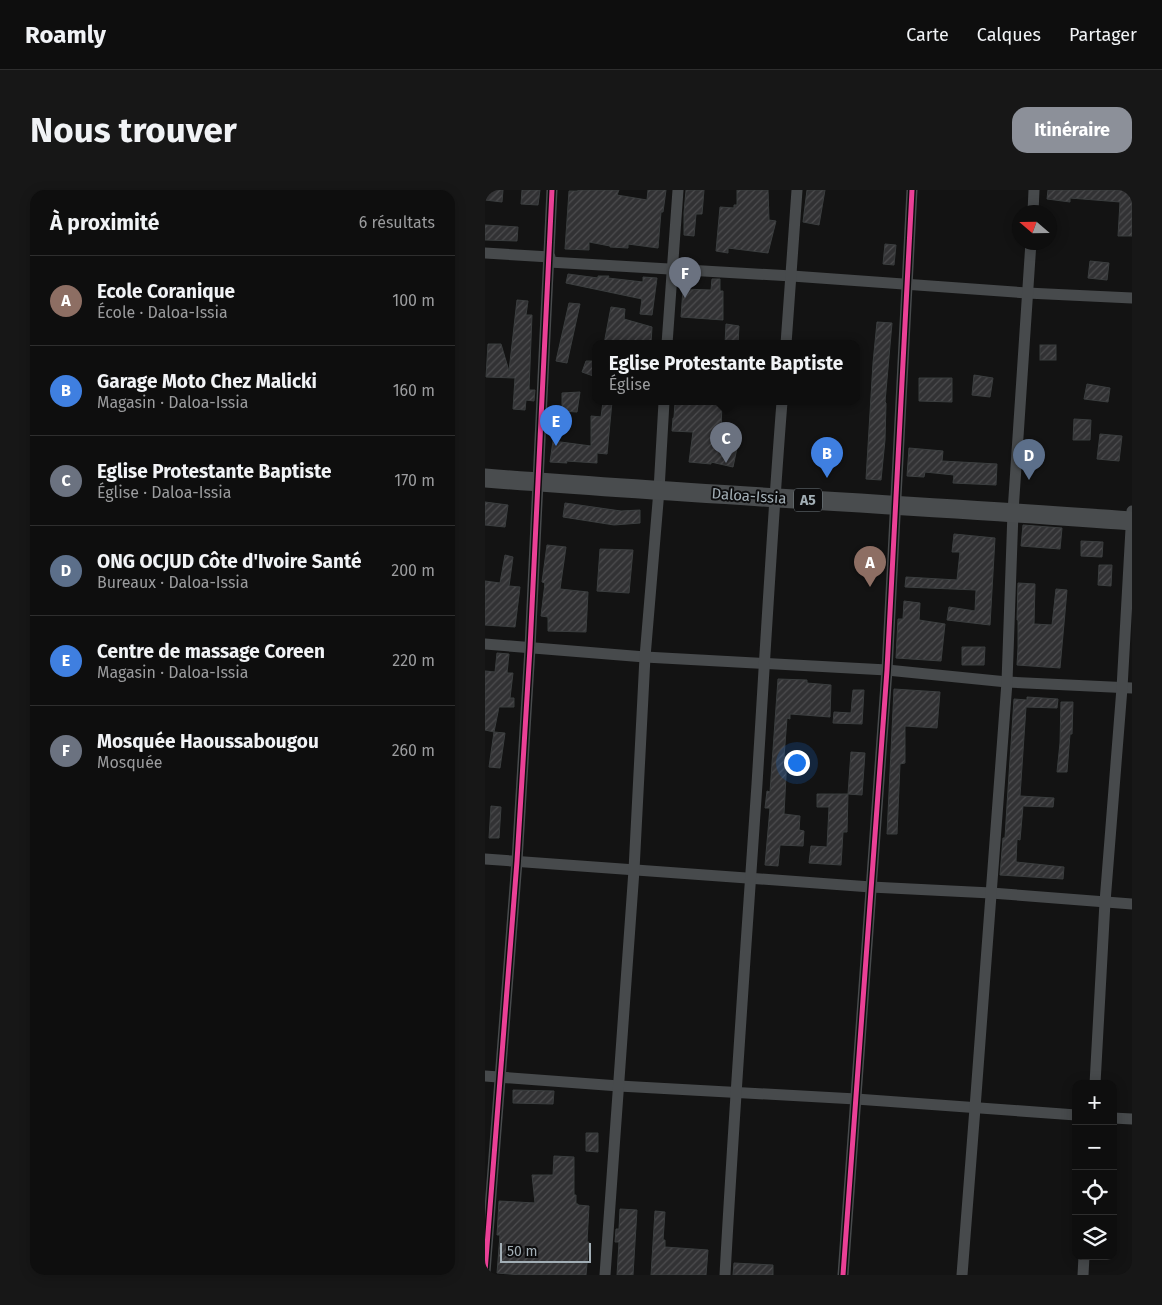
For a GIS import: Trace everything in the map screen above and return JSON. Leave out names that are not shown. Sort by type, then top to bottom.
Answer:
[{"type":"main road","name":"Daloa-Issia","points":[[485,478],[1132,521]]},
{"type":"street","points":[[485,1272],[517,861],[530,648],[552,190]]},
{"type":"street","points":[[667,340],[678,190]]},
{"type":"street","points":[[786,340],[797,190]]},
{"type":"street","points":[[843,1275],[887,670],[912,190]]},
{"type":"street","points":[[1033,205],[1034,190]]},
{"type":"street","points":[[962,1275],[1007,682],[1013,512],[1030,250]]},
{"type":"street","points":[[485,253],[549,260],[1027,293],[1132,298]]},
{"type":"street","points":[[605,1275],[634,870],[645,656],[659,490],[664,405]]},
{"type":"street","points":[[725,1275],[735,1093],[782,405]]},
{"type":"street","points":[[1095,1080],[1105,902],[1127,688],[1132,511]]},
{"type":"street","points":[[485,644],[765,664],[887,670],[1007,682],[1127,688]]},
{"type":"street","points":[[485,859],[1132,904]]},
{"type":"street","points":[[485,1076],[1072,1115]]},
{"type":"street","points":[[1117,1118],[1132,1119]]},
{"type":"street","points":[[1083,1275],[1084,1260]]},
{"type":"building","points":[[485,190],[503,190],[502,202],[485,200]]},
{"type":"building","points":[[522,190],[540,190],[538,205],[521,204]]},
{"type":"building","points":[[619,190],[617,195],[647,200],[648,190],[666,190],[663,212],[661,212],[658,248],[628,244],[628,248],[610,247],[589,242],[589,250],[565,249],[569,191]]},
{"type":"building","points":[[686,190],[704,190],[702,214],[696,214],[694,236],[684,235]]},
{"type":"building","points":[[737,190],[768,190],[769,220],[776,221],[768,253],[728,248],[728,253],[716,251],[720,207],[734,208],[734,205],[737,205]]},
{"type":"building","points":[[807,190],[825,190],[819,225],[803,222]]},
{"type":"building","points":[[1048,190],[1132,190],[1132,236],[1118,236],[1120,202],[1070,198],[1070,202],[1047,199]]},
{"type":"building","points":[[485,225],[518,227],[517,241],[485,240]]},
{"type":"building","points":[[885,244],[896,245],[894,265],[883,264]]},
{"type":"building","points":[[1090,261],[1109,263],[1107,280],[1088,278]]},
{"type":"building","points":[[568,274],[598,278],[598,276],[609,276],[608,278],[643,282],[643,277],[657,278],[652,315],[640,314],[642,299],[566,283]]},
{"type":"building","points":[[712,279],[720,279],[720,291],[723,291],[723,320],[681,317],[683,289],[711,290]]},
{"type":"building","points":[[517,300],[528,301],[526,315],[532,315],[529,390],[535,390],[534,401],[526,400],[525,410],[513,409],[515,378],[486,377],[488,344],[501,344],[509,371]]},
{"type":"building","points":[[569,303],[580,304],[567,363],[556,361]]},
{"type":"building","points":[[611,307],[625,309],[624,319],[652,327],[651,340],[605,340]]},
{"type":"building","points":[[877,322],[892,323],[881,480],[866,479]]},
{"type":"building","points":[[726,324],[739,326],[738,340],[725,340]]},
{"type":"building","points":[[1040,345],[1056,345],[1056,360],[1040,360]]},
{"type":"building","points":[[586,361],[592,361],[592,376],[582,372]]},
{"type":"building","points":[[974,375],[993,378],[990,397],[972,395]]},
{"type":"building","points":[[919,378],[952,378],[952,402],[919,401]]},
{"type":"building","points":[[1087,384],[1110,388],[1108,402],[1084,399]]},
{"type":"building","points":[[580,392],[577,412],[562,411],[562,393]]},
{"type":"building","points":[[603,405],[612,405],[607,454],[597,453],[597,463],[550,462],[553,441],[591,446],[591,416],[601,417]]},
{"type":"building","points":[[675,405],[722,405],[721,431],[740,434],[733,467],[711,462],[711,464],[689,462],[693,432],[672,431]]},
{"type":"building","points":[[1074,419],[1091,420],[1090,440],[1073,440]]},
{"type":"building","points":[[1100,434],[1122,436],[1119,461],[1097,459]]},
{"type":"building","points":[[909,448],[943,451],[942,461],[997,464],[996,485],[953,483],[954,475],[925,472],[924,477],[907,476]]},
{"type":"building","points":[[485,502],[508,505],[505,527],[485,525]]},
{"type":"building","points":[[565,503],[621,511],[640,510],[640,523],[614,525],[563,517]]},
{"type":"building","points":[[1023,525],[1062,528],[1060,549],[1021,546]]},
{"type":"building","points":[[954,534],[995,538],[990,625],[947,620],[949,607],[975,611],[976,590],[905,587],[906,577],[957,580],[960,552],[952,552]]},
{"type":"building","points":[[1081,541],[1103,542],[1102,557],[1081,556]]},
{"type":"building","points":[[547,545],[566,547],[560,589],[588,592],[586,632],[548,631],[548,617],[541,616],[545,583],[542,582]]},
{"type":"building","points":[[600,549],[633,550],[629,593],[597,591]]},
{"type":"building","points":[[505,555],[513,557],[509,586],[520,587],[515,627],[485,625],[485,581],[500,583]]},
{"type":"building","points":[[1099,565],[1112,565],[1111,586],[1098,585]]},
{"type":"building","points":[[1018,583],[1035,584],[1034,624],[1052,625],[1056,589],[1067,590],[1060,668],[1017,665]]},
{"type":"building","points":[[904,601],[920,603],[919,620],[945,624],[941,661],[896,658],[898,619],[903,619]]},
{"type":"building","points":[[962,647],[985,647],[984,665],[962,665]]},
{"type":"building","points":[[497,653],[509,654],[507,673],[513,673],[510,698],[514,698],[514,707],[499,707],[494,732],[485,730],[485,671],[495,672]]},
{"type":"building","points":[[778,679],[807,680],[807,683],[831,685],[830,717],[790,714],[790,719],[787,718],[784,757],[787,757],[784,814],[800,816],[799,830],[804,831],[803,846],[780,845],[778,866],[765,865],[770,808],[765,808],[767,791],[770,792]]},
{"type":"building","points":[[894,689],[940,692],[937,728],[905,726],[905,763],[900,764],[897,834],[887,834]]},
{"type":"building","points":[[853,690],[864,690],[862,724],[833,723],[834,712],[851,713]]},
{"type":"building","points":[[1027,697],[1058,699],[1057,708],[1026,707],[1020,796],[1054,798],[1053,807],[1023,806],[1020,840],[1017,839],[1016,862],[1064,867],[1063,879],[1000,875],[1003,838],[1005,838],[1014,699],[1027,700]]},
{"type":"building","points":[[1061,702],[1073,702],[1072,734],[1070,734],[1067,772],[1057,772]]},
{"type":"building","points":[[494,732],[505,733],[500,768],[489,767]]},
{"type":"building","points":[[851,752],[865,753],[862,795],[848,794]]},
{"type":"building","points":[[817,794],[848,794],[847,832],[843,832],[841,865],[809,863],[811,846],[827,847],[829,807],[817,807]]},
{"type":"building","points":[[491,806],[501,807],[499,838],[489,838]]},
{"type":"building","points":[[513,1090],[554,1091],[553,1104],[513,1103]]},
{"type":"building","points":[[586,1133],[598,1133],[598,1152],[586,1151]]},
{"type":"building","points":[[554,1156],[574,1157],[574,1195],[576,1195],[576,1204],[589,1206],[587,1242],[589,1242],[586,1275],[497,1273],[500,1235],[497,1235],[499,1201],[535,1203],[532,1175],[553,1175]]},
{"type":"building","points":[[620,1209],[637,1210],[633,1275],[617,1275],[619,1242],[615,1242],[616,1229],[619,1229]]},
{"type":"building","points":[[655,1211],[665,1212],[663,1240],[665,1240],[665,1247],[708,1250],[706,1275],[651,1275]]},
{"type":"building","points":[[734,1263],[773,1265],[773,1275],[733,1275]]},
{"type":"cycle path","points":[[485,1272],[517,861],[530,648],[552,190]]},
{"type":"cycle path","points":[[843,1275],[887,670],[912,190]]},
{"type":"place","name":"Mosquée Haoussabougou","points":[[685,298]]},
{"type":"place","name":"Centre de massage Coreen","points":[[556,446]]},
{"type":"place","name":"Eglise Protestante Baptiste","points":[[726,463]]},
{"type":"place","name":"Garage Moto Chez Malicki","points":[[827,478]]},
{"type":"place","name":"ONG OCJUD Côte d'Ivoire Santé","points":[[1029,480]]},
{"type":"place","name":"Ecole Coranique","points":[[870,587]]}]
